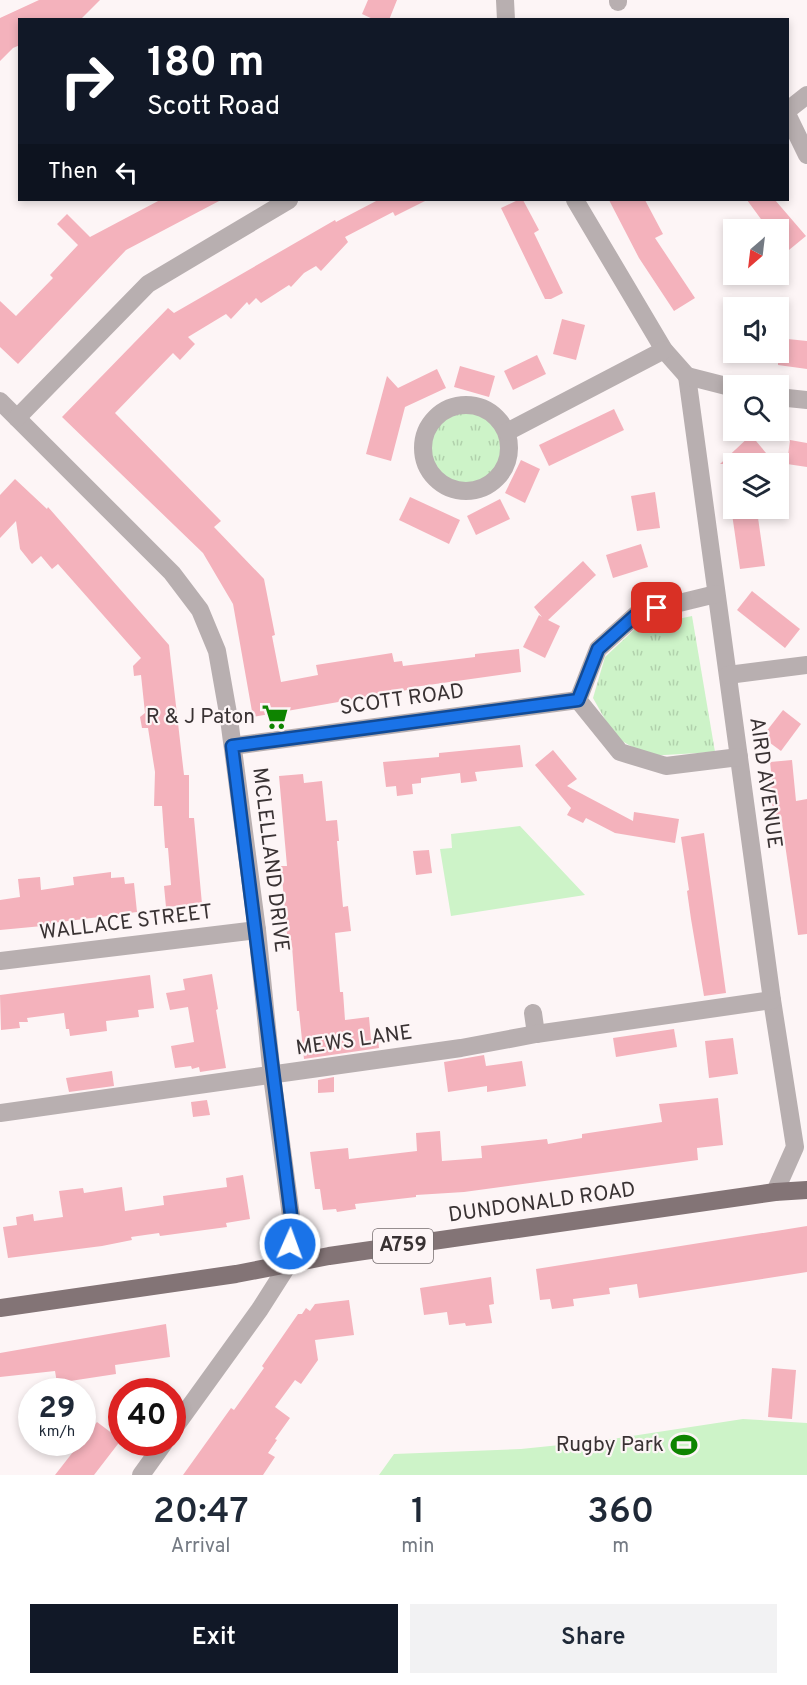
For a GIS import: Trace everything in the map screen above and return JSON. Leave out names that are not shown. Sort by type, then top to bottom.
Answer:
[{"type":"main road","name":"DUNDONALD ROAD","points":[[0,1308],[341,1255],[775,1192],[807,1190]]},
{"type":"street","points":[[505,0],[506,18]]},
{"type":"street","points":[[789,109],[807,95]]},
{"type":"street","points":[[789,118],[807,155]]},
{"type":"street","points":[[6,410],[148,284],[287,201]]},
{"type":"street","points":[[576,201],[664,351],[687,376],[723,385]]},
{"type":"street","points":[[507,432],[664,351]]},
{"type":"street","name":"AIRD AVENUE","points":[[687,376],[772,1000],[803,1150],[775,1192]]},
{"type":"street","points":[[789,398],[807,400]]},
{"type":"street","points":[[467,404],[483,408],[498,418],[507,432],[510,447],[509,460],[502,475],[490,486],[475,492],[459,492],[442,485],[428,470],[422,448],[426,430],[435,417],[448,408],[467,404]]},
{"type":"street","name":"MCLELLAND DRIVE","points":[[6,410],[172,573],[200,610],[216,651],[232,746],[257,930],[272,1076],[292,1223],[288,1265]]},
{"type":"street","points":[[716,594],[638,613],[598,649],[578,700],[620,752],[666,766],[739,757]]},
{"type":"street","points":[[728,675],[807,665]]},
{"type":"street","name":"SCOTT ROAD","points":[[232,746],[578,700]]},
{"type":"street","name":"WALLACE STREET","points":[[0,961],[257,930]]},
{"type":"street","name":"MEWS LANE","points":[[0,1113],[272,1076],[461,1048],[536,1034],[772,1000]]},
{"type":"street","points":[[533,1013],[536,1034]]},
{"type":"street","points":[[186,1412],[260,1309],[288,1265]]},
{"type":"street","points":[[141,1475],[155,1456]]},
{"type":"green space","points":[[466,413],[486,419],[496,429],[502,449],[496,469],[486,479],[466,485],[446,479],[436,469],[430,449],[436,429],[446,419]]},
{"type":"green space","points":[[692,616],[715,752],[648,756],[615,737],[593,698],[605,657],[636,628]]},
{"type":"green space","points":[[520,826],[585,895],[451,916],[440,849],[452,848],[451,834]]},
{"type":"green space","name":"Rugby Park","points":[[743,1419],[807,1423],[807,1475],[379,1475],[394,1454],[521,1449],[599,1441]]},
{"type":"building","points":[[39,0],[100,0],[82,18],[18,18],[18,46],[0,61],[0,18]]},
{"type":"building","points":[[368,0],[397,0],[390,18],[371,18],[362,14]]},
{"type":"building","points":[[158,201],[219,201],[126,250],[18,364],[0,347],[0,301],[16,316],[53,278],[50,275],[78,245],[57,224],[67,214],[90,237]]},
{"type":"building","points":[[376,201],[425,201],[395,216],[393,212],[345,237],[348,242],[321,271],[316,266],[304,273],[291,287],[289,285],[261,303],[256,298],[249,305],[247,302],[231,319],[226,314],[188,337],[195,344],[180,360],[173,353],[115,413],[221,521],[214,527],[264,579],[281,682],[318,675],[316,665],[392,653],[394,662],[402,661],[403,666],[519,649],[521,672],[407,688],[407,690],[253,717],[233,604],[203,553],[62,417],[168,308],[174,313],[335,220],[336,222]]},
{"type":"building","points":[[516,201],[524,201],[539,230],[534,233],[563,293],[551,299],[545,299],[501,208]]},
{"type":"building","points":[[610,201],[646,201],[663,234],[655,238],[695,298],[674,311],[639,258]]},
{"type":"building","points":[[748,201],[776,201],[806,236],[789,250],[789,219],[761,219]]},
{"type":"building","points":[[562,319],[585,325],[576,360],[553,354]]},
{"type":"building","points":[[789,339],[807,341],[807,369],[778,365],[778,363],[789,363]]},
{"type":"building","points":[[537,355],[546,374],[513,390],[504,371]]},
{"type":"building","points":[[460,366],[495,376],[489,397],[454,387]]},
{"type":"building","points":[[437,369],[446,388],[405,407],[391,461],[366,454],[387,376],[398,388]]},
{"type":"building","points":[[614,409],[624,430],[549,466],[539,445]]},
{"type":"building","points":[[790,440],[807,443],[807,467],[789,464]]},
{"type":"building","points":[[745,441],[756,441],[766,453],[732,453]]},
{"type":"building","points":[[521,460],[540,469],[525,503],[505,493]]},
{"type":"building","points":[[15,479],[47,509],[48,507],[169,645],[184,775],[189,775],[189,818],[194,818],[202,904],[166,907],[164,886],[171,885],[168,848],[165,848],[162,806],[154,806],[155,772],[148,728],[142,728],[140,717],[145,713],[141,675],[134,676],[133,666],[141,658],[58,564],[52,569],[41,556],[32,564],[20,549],[16,521],[0,538],[0,495]]},
{"type":"building","points":[[655,492],[660,528],[637,531],[631,496]]},
{"type":"building","points":[[410,497],[460,520],[449,544],[399,520]]},
{"type":"building","points":[[500,499],[510,519],[476,535],[467,516]]},
{"type":"building","points":[[733,519],[758,519],[765,566],[740,569]]},
{"type":"building","points":[[641,544],[648,567],[613,578],[606,555]]},
{"type":"building","points":[[583,561],[596,575],[548,620],[560,626],[545,658],[523,647],[539,615],[542,617],[534,607]]},
{"type":"building","points":[[752,591],[800,629],[785,648],[737,610]]},
{"type":"building","points":[[783,710],[801,724],[781,751],[762,737]]},
{"type":"building","points":[[520,745],[523,767],[475,772],[477,781],[461,783],[460,773],[421,778],[421,783],[412,784],[413,794],[397,796],[396,786],[386,787],[383,762],[439,757],[439,753]]},
{"type":"building","points":[[553,750],[577,779],[567,786],[633,821],[634,812],[679,819],[675,843],[615,833],[586,818],[583,823],[567,815],[571,808],[535,765]]},
{"type":"building","points":[[792,760],[796,801],[807,799],[807,934],[798,935],[781,816],[774,817],[769,780],[772,780],[770,762]]},
{"type":"building","points":[[303,774],[304,783],[322,781],[326,821],[337,820],[343,907],[348,906],[351,931],[335,933],[345,1020],[369,1017],[371,1039],[378,1038],[379,1048],[304,1059],[299,1011],[297,1011],[292,946],[288,946],[281,866],[287,866],[279,776]]},
{"type":"building","points":[[704,833],[726,993],[704,996],[691,919],[681,837]]},
{"type":"building","points":[[429,850],[432,873],[416,875],[413,851]]},
{"type":"building","points":[[111,872],[111,878],[124,877],[125,884],[134,883],[137,912],[53,923],[53,925],[0,930],[0,900],[20,897],[18,879],[40,877],[41,890],[74,885],[73,877]]},
{"type":"building","points":[[212,974],[226,1068],[200,1072],[199,1067],[175,1068],[171,1046],[194,1042],[188,1007],[170,1010],[166,993],[185,990],[183,979]]},
{"type":"building","points":[[150,975],[154,1008],[138,1010],[139,1017],[106,1021],[107,1031],[70,1036],[69,1029],[66,1029],[64,1013],[27,1018],[28,1022],[19,1022],[20,1028],[1,1030],[0,995]]},
{"type":"building","points":[[674,1029],[677,1047],[616,1057],[613,1038]]},
{"type":"building","points":[[733,1038],[738,1074],[709,1078],[705,1041]]},
{"type":"building","points":[[484,1055],[486,1066],[522,1061],[526,1086],[487,1092],[487,1086],[448,1092],[444,1062]]},
{"type":"building","points":[[112,1071],[114,1086],[69,1092],[66,1078]]},
{"type":"building","points":[[334,1077],[334,1092],[318,1093],[318,1080]]},
{"type":"building","points":[[718,1098],[723,1145],[697,1148],[698,1160],[464,1192],[416,1195],[416,1197],[355,1204],[356,1209],[337,1212],[336,1209],[323,1210],[320,1189],[315,1189],[310,1152],[348,1148],[349,1159],[417,1151],[416,1133],[440,1131],[442,1161],[482,1158],[481,1146],[547,1139],[548,1144],[582,1138],[582,1134],[662,1122],[659,1104]]},
{"type":"building","points":[[207,1100],[210,1115],[193,1117],[191,1102]]},
{"type":"building","points":[[243,1175],[250,1219],[226,1223],[227,1227],[160,1236],[159,1233],[131,1237],[132,1240],[102,1246],[8,1258],[3,1227],[17,1225],[16,1217],[33,1214],[34,1221],[63,1217],[59,1191],[83,1188],[84,1193],[122,1187],[125,1211],[164,1205],[163,1196],[227,1187],[226,1178]]},
{"type":"building","points":[[807,1226],[807,1272],[639,1298],[637,1284],[609,1288],[610,1294],[573,1299],[574,1306],[552,1309],[550,1299],[540,1300],[536,1269]]},
{"type":"building","points":[[491,1277],[494,1304],[489,1305],[492,1323],[449,1325],[447,1312],[424,1315],[420,1288]]},
{"type":"building","points":[[349,1300],[354,1335],[315,1340],[318,1360],[301,1384],[295,1380],[275,1407],[290,1418],[268,1453],[275,1457],[263,1475],[183,1475],[231,1408],[234,1410],[264,1368],[262,1366],[298,1314],[302,1314],[306,1308],[310,1311],[315,1304]]},
{"type":"building","points":[[166,1324],[170,1357],[115,1365],[116,1374],[90,1378],[56,1378],[55,1371],[0,1377],[0,1353]]},
{"type":"building","points":[[772,1368],[796,1370],[792,1419],[768,1417]]},
{"type":"building","points":[[96,1423],[108,1430],[109,1456],[94,1475],[55,1475],[70,1456],[96,1456]]},
{"type":"place","name":"R & J Paton","points":[[275,717]]},
{"type":"place","name":"Rugby Park","points":[[684,1445]]},
{"type":"route","points":[[290,1244],[292,1223],[272,1076],[257,930],[232,746],[578,700],[598,649],[638,613],[657,608]]}]
